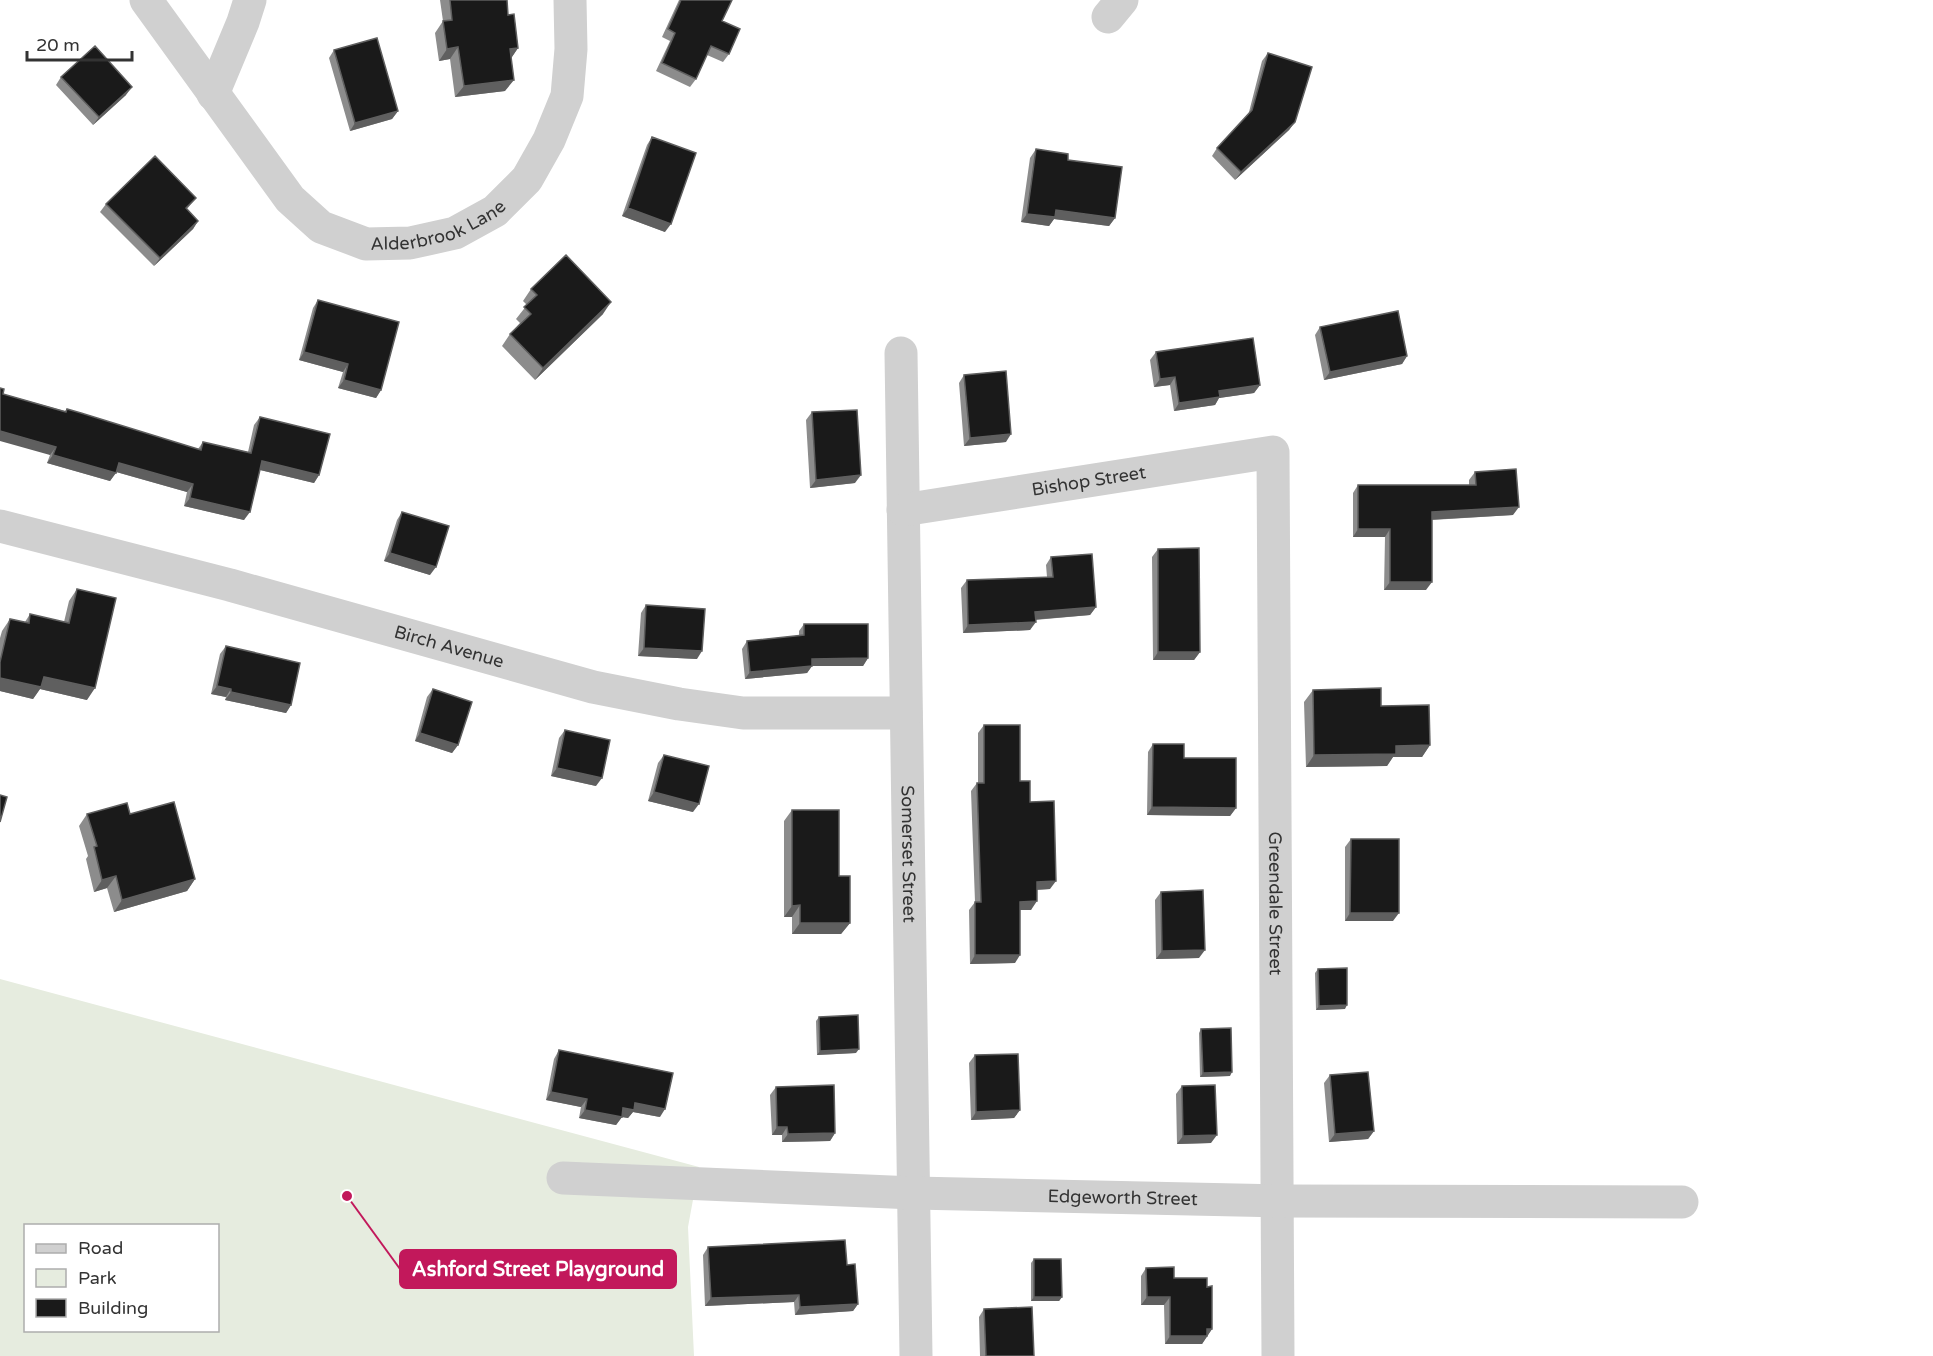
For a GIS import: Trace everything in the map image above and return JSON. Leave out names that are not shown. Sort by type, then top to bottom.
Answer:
[{"type":"street","name":"Alderbrook Lane","points":[[146,0],[290,199],[321,227],[366,244],[410,243],[455,233],[495,211],[527,179],[549,140],[567,96],[571,49],[570,0]]},
{"type":"street","points":[[213,94],[243,22],[249,0]]},
{"type":"street","name":"Somerset Street","points":[[901,353],[916,1356]]},
{"type":"street","name":"Bishop Street","points":[[903,510],[1273,452]]},
{"type":"street","name":"Greendale Street","points":[[1273,452],[1278,1356]]},
{"type":"street","name":"Birch Avenue","points":[[0,526],[230,585],[604,689],[680,704],[743,713],[906,713]]},
{"type":"street","name":"Edgeworth Street","points":[[563,1178],[914,1193],[1278,1201],[1682,1202]]},
{"type":"green space","points":[[0,979],[699,1167],[688,1227],[694,1356],[0,1356]]},
{"type":"building","points":[[450,0],[507,0],[508,15],[514,14],[518,48],[510,49],[514,80],[464,86],[458,47],[447,49],[443,21],[452,20]]},
{"type":"building","points":[[681,0],[732,0],[722,21],[740,29],[729,54],[711,46],[696,79],[662,63],[675,33],[668,29]]},
{"type":"building","points":[[377,38],[398,111],[355,123],[334,50]]},
{"type":"building","points":[[95,46],[132,87],[99,117],[61,77]]},
{"type":"building","points":[[1268,53],[1312,67],[1295,122],[1241,172],[1217,148],[1252,110]]},
{"type":"building","points":[[652,137],[696,153],[671,224],[628,208]]},
{"type":"building","points":[[1036,149],[1068,154],[1068,160],[1122,167],[1115,218],[1056,210],[1055,217],[1027,214]]},
{"type":"building","points":[[155,156],[196,198],[186,208],[198,221],[160,258],[106,204]]},
{"type":"building","points":[[566,255],[611,302],[543,368],[510,334],[531,314],[524,307],[537,295],[531,289]]},
{"type":"building","points":[[318,300],[399,322],[381,390],[344,380],[348,364],[304,352]]},
{"type":"building","points":[[1398,311],[1407,356],[1330,372],[1320,327]]},
{"type":"building","points":[[1253,338],[1260,385],[1219,391],[1220,397],[1179,403],[1175,377],[1160,379],[1156,352]]},
{"type":"building","points":[[1006,371],[1011,434],[970,438],[964,375]]},
{"type":"building","points":[[0,388],[4,389],[3,394],[66,412],[67,409],[201,450],[203,442],[251,453],[260,417],[330,434],[319,475],[262,461],[250,512],[190,498],[193,484],[119,463],[116,473],[53,455],[56,447],[0,431]]},
{"type":"building","points":[[857,410],[861,475],[816,480],[812,412]]},
{"type":"building","points":[[1516,469],[1519,507],[1432,512],[1432,582],[1390,582],[1390,529],[1358,529],[1358,485],[1476,485],[1475,472]]},
{"type":"building","points":[[402,512],[449,526],[436,567],[390,553]]},
{"type":"building","points":[[1199,548],[1200,652],[1158,652],[1158,549]]},
{"type":"building","points":[[1092,554],[1096,607],[1035,612],[1036,622],[968,625],[967,580],[1053,577],[1051,557]]},
{"type":"building","points":[[77,589],[116,598],[95,688],[44,677],[41,687],[0,678],[0,662],[10,619],[29,623],[30,614],[69,623]]},
{"type":"building","points":[[646,605],[705,609],[702,651],[644,648]]},
{"type":"building","points":[[804,624],[868,624],[868,658],[812,659],[812,666],[750,672],[747,641],[804,635]]},
{"type":"building","points":[[226,646],[300,663],[291,705],[231,692],[231,689],[217,686]]},
{"type":"building","points":[[1381,688],[1381,706],[1429,705],[1430,745],[1396,746],[1396,754],[1314,755],[1313,690]]},
{"type":"building","points":[[433,689],[472,702],[458,745],[420,733]]},
{"type":"building","points":[[984,725],[1020,725],[1020,781],[1030,781],[1030,802],[1054,801],[1056,881],[1037,882],[1037,901],[1020,902],[1020,955],[975,955],[975,902],[981,902],[977,783],[984,783]]},
{"type":"building","points":[[565,730],[610,740],[602,778],[557,768]]},
{"type":"building","points":[[1153,744],[1184,744],[1184,758],[1236,758],[1236,808],[1152,807]]},
{"type":"building","points":[[664,755],[709,766],[699,804],[654,792]]},
{"type":"building","points":[[0,795],[7,797],[0,822]]},
{"type":"building","points":[[174,802],[195,879],[122,900],[116,876],[102,880],[94,847],[97,846],[87,814],[127,803],[130,814]]},
{"type":"building","points":[[792,810],[839,810],[839,876],[850,876],[850,923],[800,923],[800,905],[792,906]]},
{"type":"building","points":[[1351,839],[1399,839],[1399,913],[1350,913]]},
{"type":"building","points":[[1203,890],[1205,950],[1162,951],[1161,892]]},
{"type":"building","points":[[1347,968],[1347,1005],[1319,1006],[1318,969]]},
{"type":"building","points":[[858,1015],[859,1049],[820,1051],[819,1017]]},
{"type":"building","points":[[1231,1028],[1232,1072],[1203,1073],[1201,1029]]},
{"type":"building","points":[[559,1050],[673,1073],[665,1109],[635,1103],[634,1110],[623,1108],[622,1117],[585,1110],[587,1099],[551,1092]]},
{"type":"building","points":[[1018,1054],[1020,1110],[976,1112],[975,1055]]},
{"type":"building","points":[[1368,1072],[1374,1131],[1335,1134],[1330,1075]]},
{"type":"building","points":[[834,1085],[835,1133],[788,1134],[787,1127],[777,1127],[776,1087]]},
{"type":"building","points":[[1215,1085],[1217,1135],[1183,1136],[1182,1086]]},
{"type":"building","points":[[845,1240],[847,1265],[855,1264],[858,1304],[800,1307],[799,1295],[711,1298],[708,1247]]},
{"type":"building","points":[[1034,1259],[1061,1259],[1062,1297],[1034,1297]]},
{"type":"building","points":[[1174,1267],[1174,1278],[1207,1278],[1207,1287],[1212,1286],[1212,1329],[1207,1329],[1207,1336],[1170,1336],[1170,1297],[1147,1297],[1146,1268]]},
{"type":"building","points":[[1032,1307],[1034,1356],[986,1356],[984,1309]]},
{"type":"place","name":"Ashford Street Playground","points":[[347,1196]]}]
